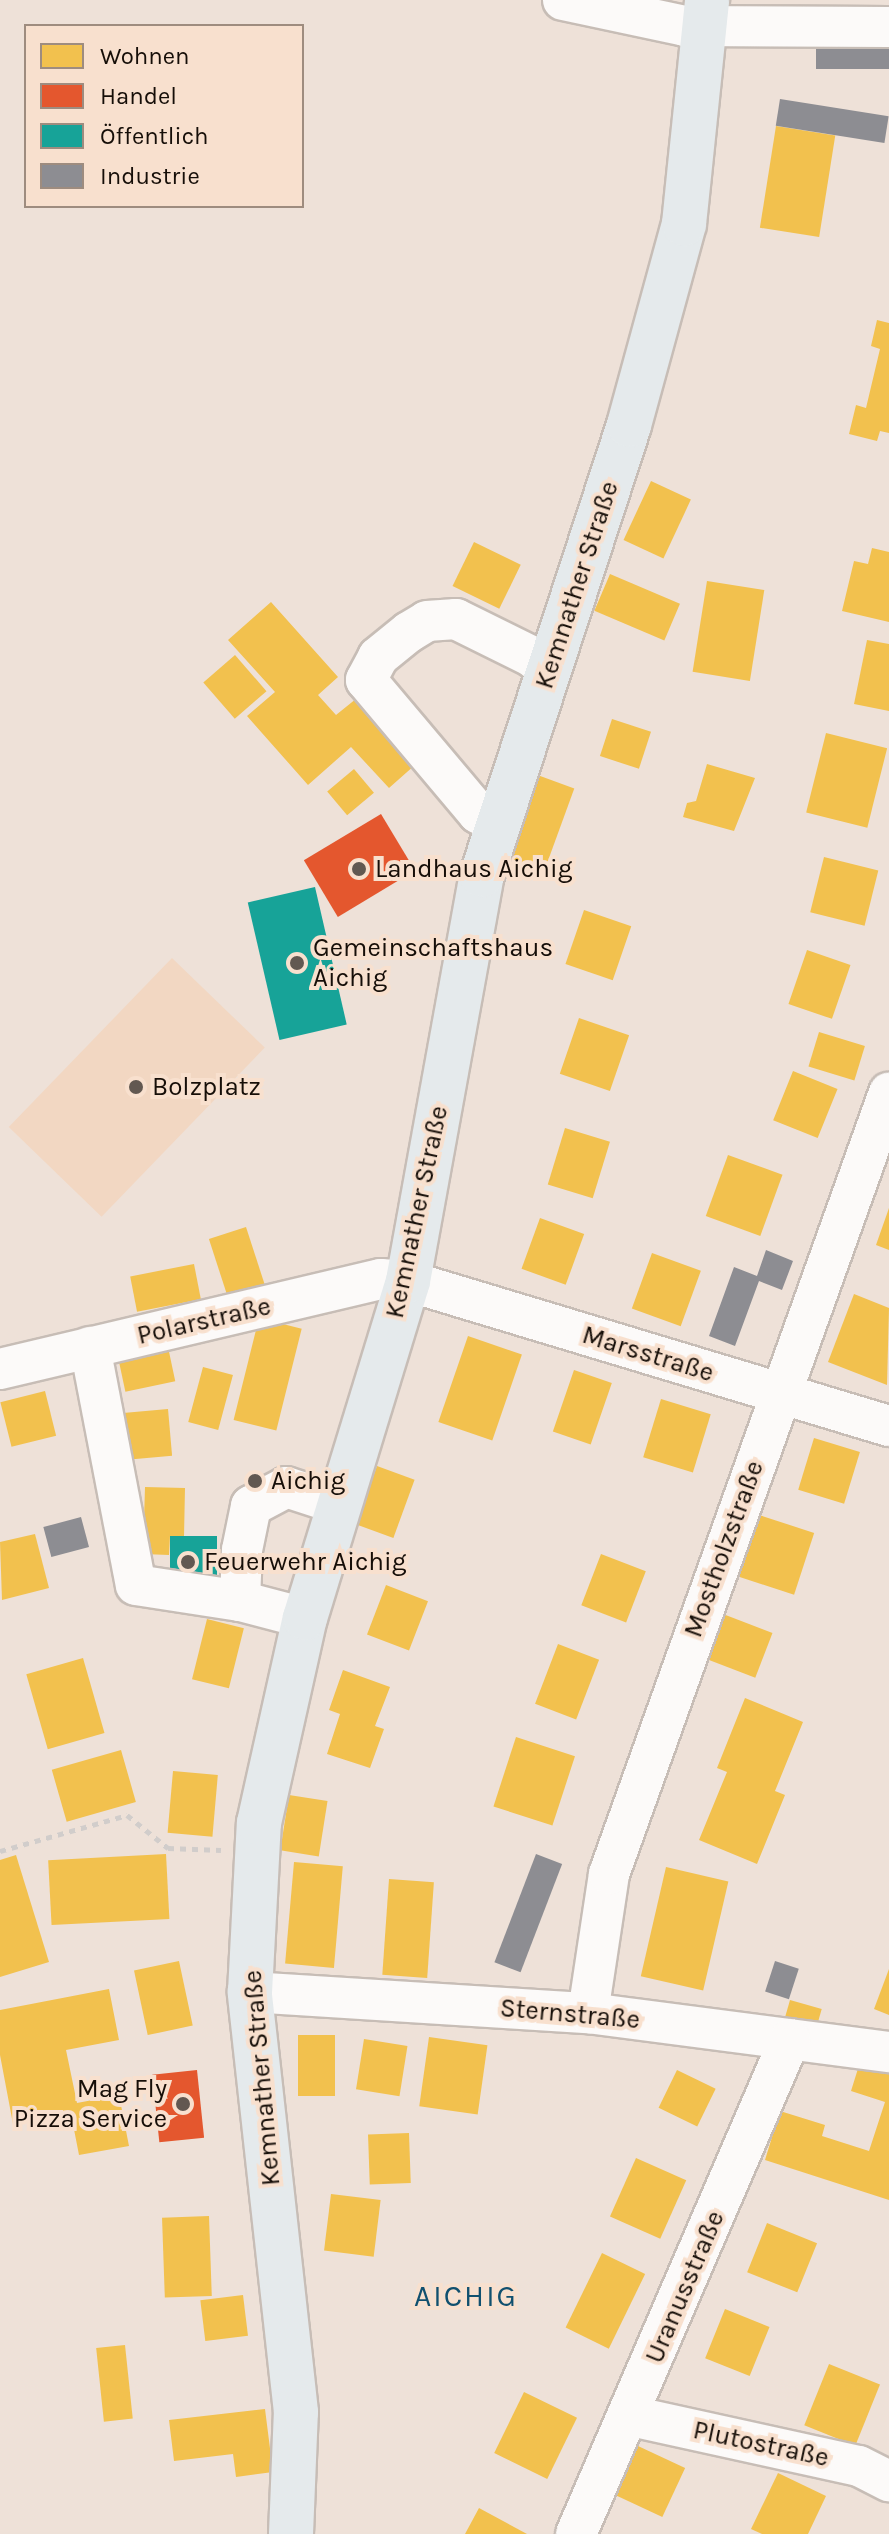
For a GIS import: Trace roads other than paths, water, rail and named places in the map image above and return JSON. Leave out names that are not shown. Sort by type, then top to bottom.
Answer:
[{"type":"main road","name":"Kemnather Straße","points":[[291,2534],[296,2412],[250,1992],[259,1823],[305,1618],[408,1281],[482,875],[629,425],[684,224],[708,13]]},
{"type":"street","points":[[563,0],[685,26],[708,13],[889,27]]},
{"type":"street","points":[[499,823],[478,813],[366,680],[378,657],[409,632],[427,621],[456,619],[531,656],[549,671]]},
{"type":"street","name":"Mostholzstraße","points":[[588,2013],[609,1874],[889,1093]]},
{"type":"street","name":"Polarstraße","points":[[0,1369],[381,1279],[408,1281]]},
{"type":"street","name":"Marsstraße","points":[[408,1281],[889,1426]]},
{"type":"street","points":[[90,1347],[136,1585],[240,1601],[305,1618]]},
{"type":"street","points":[[240,1601],[242,1550],[251,1506],[286,1487],[338,1504]]},
{"type":"street","name":"Sternstraße","points":[[250,1992],[588,2013],[889,2052]]},
{"type":"street","name":"Uranusstraße","points":[[576,2534],[631,2416],[790,2039]]},
{"type":"street","name":"Plutostraße","points":[[631,2416],[859,2466],[889,2481]]},
{"type":"place","name":"Landhaus Aichig","points":[[359,869]]},
{"type":"place","name":"Gemeinschaftshaus Aichig","points":[[297,963]]},
{"type":"place","name":"Bolzplatz","points":[[136,1087]]},
{"type":"place","name":"Aichig","points":[[255,1481]]},
{"type":"place","name":"Feuerwehr Aichig","points":[[188,1562]]},
{"type":"place","name":"Mag Fly Pizza Service","points":[[183,2104]]},
{"type":"district","name":"AICHIG","points":[[466,2296]]}]
